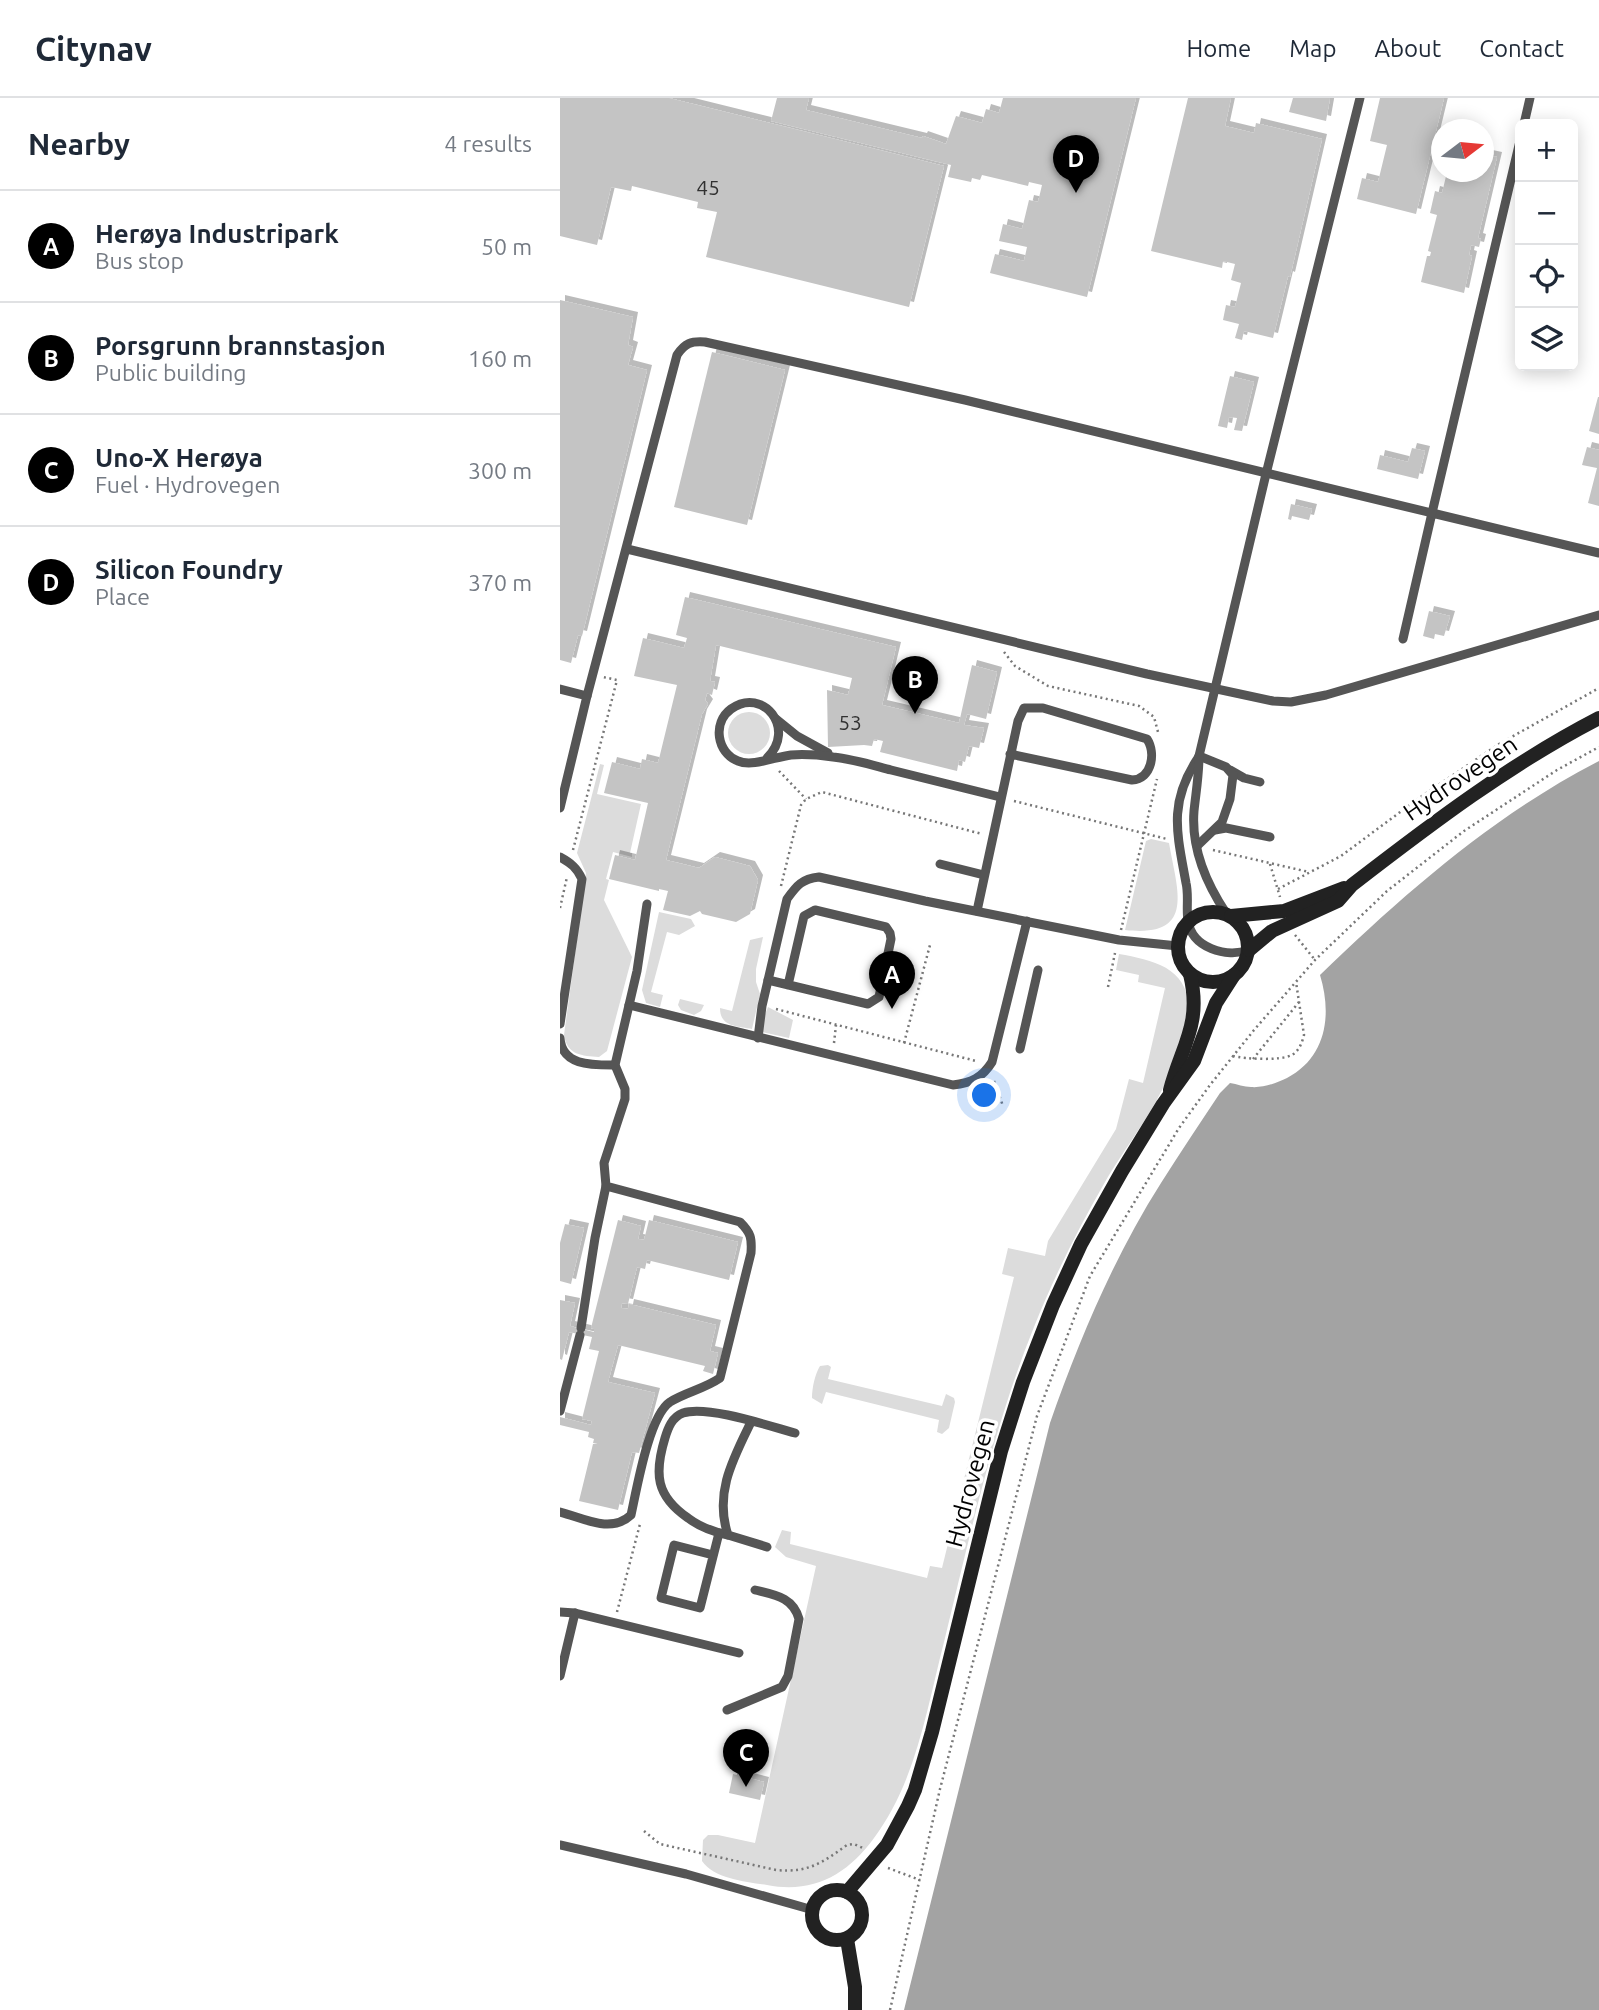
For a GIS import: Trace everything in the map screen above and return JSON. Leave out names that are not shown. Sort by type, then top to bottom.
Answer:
[{"type":"street","name":"Hydrovegen","points":[[847,1892],[887,1844],[915,1790],[932,1732],[995,1473],[1040,1336],[1094,1220],[1169,1095],[1194,1061],[1216,1003],[1247,960],[1249,950],[1272,931],[1338,901],[1352,885],[1472,795],[1529,757],[1599,718]]},
{"type":"street","name":"Hydrovegen","points":[[1188,922],[1199,914],[1213,911],[1229,915],[1284,911],[1352,885]]},
{"type":"street","points":[[1229,915],[1245,930],[1249,950]]},
{"type":"street","points":[[1178,946],[1181,933],[1188,922]]},
{"type":"street","name":"Hydrovegen","points":[[1169,1095],[1193,1019],[1194,992],[1190,974],[1179,956],[1178,946]]},
{"type":"street","points":[[1190,974],[1200,980],[1212,982],[1224,981],[1234,975]]},
{"type":"street","points":[[832,1890],[847,1892],[861,1905],[861,1925],[847,1938],[838,1940],[821,1934],[815,1927],[813,1910],[820,1897],[832,1890]]},
{"type":"street","points":[[847,1938],[856,2010]]},
{"type":"lane","points":[[1229,915],[1208,885],[1197,846],[1194,810],[1199,756],[1360,98]]},
{"type":"lane","points":[[1525,119],[1530,98]]},
{"type":"lane","points":[[1403,639],[1515,162]]},
{"type":"lane","points":[[560,808],[677,355],[683,346],[692,341],[965,400],[1599,554]]},
{"type":"lane","points":[[627,549],[1259,700],[1306,700],[1599,615]]},
{"type":"lane","points":[[560,689],[587,696]]},
{"type":"lane","points":[[836,757],[807,743],[776,719],[769,709],[758,704],[738,704],[728,711],[721,722],[721,745],[736,761],[755,763],[767,758],[797,755],[836,757],[1000,797]]},
{"type":"lane","points":[[977,911],[1000,797],[1010,754],[1018,721],[1024,708],[1043,708],[1147,738],[1152,751],[1146,775],[1138,780],[1010,754]]},
{"type":"lane","points":[[767,758],[779,739],[776,719]]},
{"type":"lane","points":[[1199,756],[1244,778],[1260,782]]},
{"type":"lane","points":[[1199,756],[1184,779],[1177,812],[1178,842],[1187,885],[1188,922],[1204,946],[1226,952],[1249,950]]},
{"type":"lane","points":[[1197,846],[1215,830],[1225,816],[1233,785],[1230,770]]},
{"type":"lane","points":[[1215,830],[1233,829],[1270,837]]},
{"type":"lane","points":[[560,857],[570,862],[582,879],[560,1024]]},
{"type":"lane","points":[[940,864],[984,875]]},
{"type":"lane","points":[[758,1038],[762,1006],[787,899],[797,884],[807,878],[819,877],[1119,940],[1178,946]]},
{"type":"lane","points":[[560,1411],[581,1331],[606,1186],[604,1163],[625,1099],[625,1088],[615,1065],[637,971],[647,904]]},
{"type":"lane","points":[[768,980],[788,985],[868,1004],[879,996],[890,933],[886,927],[815,910],[809,912],[804,916],[788,985]]},
{"type":"lane","points":[[629,1005],[953,1085],[973,1081],[987,1070],[992,1062],[1027,921]]},
{"type":"lane","points":[[1020,1049],[1038,970]]},
{"type":"lane","points":[[560,1038],[563,1053],[570,1059],[595,1065],[615,1065]]},
{"type":"lane","points":[[560,1512],[608,1525],[619,1523],[631,1515],[652,1428],[660,1412],[667,1403],[708,1386],[720,1378],[751,1253],[752,1238],[749,1230],[740,1222],[606,1186]]},
{"type":"lane","points":[[766,1547],[723,1534],[691,1520],[668,1502],[659,1476],[661,1451],[671,1423],[681,1414],[704,1412],[795,1433]]},
{"type":"lane","points":[[713,1555],[674,1545],[661,1598],[700,1608],[713,1555],[723,1534],[723,1494],[731,1464],[751,1422]]},
{"type":"lane","points":[[727,1710],[782,1687],[788,1676],[799,1619],[797,1610],[779,1595],[755,1590]]},
{"type":"lane","points":[[560,1612],[575,1613],[739,1653]]},
{"type":"lane","points":[[560,1676],[575,1613]]},
{"type":"lane","points":[[560,1845],[686,1874],[813,1910]]},
{"type":"path","points":[[560,908],[617,680],[593,675]]},
{"type":"path","points":[[1278,888],[1318,870],[1499,744],[1599,688]]},
{"type":"path","points":[[890,2010],[940,1790],[1037,1416],[1090,1276],[1179,1128],[1233,1055],[1315,960],[1387,891],[1456,838],[1557,770],[1599,747]]},
{"type":"path","points":[[767,758],[806,799]]},
{"type":"path","points":[[1000,797],[1169,839]]},
{"type":"path","points":[[1210,849],[1309,873],[1318,870]]},
{"type":"path","points":[[904,1043],[930,944]]},
{"type":"path","points":[[1233,1055],[1252,1059],[1287,1056],[1297,1051],[1304,1035],[1296,982]]},
{"type":"path","points":[[1252,1059],[1300,1002]]},
{"type":"path","points":[[762,1006],[977,1062],[987,1070],[997,1085],[1003,1106]]},
{"type":"path","points":[[832,1056],[836,1025]]},
{"type":"path","points":[[615,1623],[640,1524]]},
{"type":"path","points":[[644,1830],[660,1844],[776,1870],[794,1871],[812,1867],[854,1844],[865,1849]]},
{"type":"path","points":[[888,1868],[920,1880]]},
{"type":"shaded area","points":[[749,712],[764,718],[770,733],[764,748],[749,754],[734,748],[728,733],[734,718]]},
{"type":"shaded area","points":[[1599,761],[1599,2010],[904,2010],[1050,1423],[1099,1300],[1144,1211],[1220,1093],[1230,1083],[1251,1087],[1270,1085],[1287,1078],[1311,1059],[1323,1033],[1325,1019],[1326,1005],[1320,975],[1384,915],[1487,831],[1560,782]]},
{"type":"shaded area","points":[[600,764],[604,765],[597,794],[641,804],[630,853],[632,857],[613,852],[606,879],[609,880],[604,900],[632,957],[607,1051],[599,1057],[576,1053],[568,1047],[564,1035],[586,873],[577,853]]},
{"type":"shaded area","points":[[1151,839],[1169,843],[1178,893],[1177,907],[1173,918],[1163,926],[1148,930],[1125,930],[1146,841]]},
{"type":"shaded area","points":[[659,912],[691,919],[695,926],[679,935],[667,932],[651,992],[663,995],[660,1007],[646,1003],[642,990]]},
{"type":"shaded area","points":[[763,937],[756,969],[760,994],[752,1029],[730,1024],[723,1019],[720,1008],[732,1011],[750,940]]},
{"type":"shaded area","points":[[1119,954],[1157,963],[1176,976],[1187,997],[1186,1023],[1163,1089],[1105,1182],[1076,1235],[1019,1365],[983,1483],[918,1744],[900,1793],[864,1851],[828,1879],[799,1887],[784,1887],[723,1876],[702,1861],[703,1840],[708,1835],[718,1835],[755,1843],[816,1566],[786,1557],[775,1547],[782,1530],[791,1532],[790,1544],[927,1578],[930,1566],[942,1568],[1014,1277],[1002,1274],[1008,1248],[1045,1256],[1048,1241],[1116,1129],[1129,1079],[1143,1083],[1165,988],[1138,982],[1139,975],[1116,970]]},
{"type":"shaded area","points":[[680,999],[704,1005],[701,1011],[694,1015],[681,1010],[678,1005]]},
{"type":"shaded area","points":[[768,1007],[793,1020],[789,1038],[758,1031]]},
{"type":"shaded area","points":[[820,1366],[831,1367],[828,1379],[942,1406],[946,1394],[954,1398],[949,1428],[942,1434],[937,1432],[939,1420],[826,1392],[822,1404],[812,1398],[815,1377]]},
{"type":"building","points":[[560,98],[669,98],[944,166],[909,307],[706,257],[717,212],[697,208],[698,202],[632,186],[631,191],[611,187],[597,245],[560,236]]},
{"type":"building","points":[[777,98],[809,98],[806,110],[922,138],[923,136],[946,144],[956,116],[982,123],[986,109],[999,113],[1003,98],[1136,98],[1087,297],[990,273],[995,254],[1024,261],[1027,247],[999,241],[1003,224],[1022,229],[1029,200],[1038,202],[1042,185],[1029,182],[1028,186],[982,175],[980,180],[972,178],[971,182],[948,177],[951,165],[771,121]]},
{"type":"building","points":[[1188,98],[1231,98],[1225,126],[1254,133],[1256,123],[1322,139],[1273,338],[1244,331],[1242,340],[1235,338],[1239,324],[1223,320],[1226,305],[1235,307],[1241,283],[1231,280],[1235,264],[1223,261],[1222,268],[1151,251]]},
{"type":"building","points":[[1293,98],[1330,98],[1326,121],[1289,112]]},
{"type":"building","points":[[1380,98],[1444,98],[1439,119],[1431,119],[1431,152],[1416,214],[1357,199],[1362,178],[1378,182],[1387,145],[1370,141]]},
{"type":"building","points":[[1445,182],[1491,182],[1478,238],[1481,239],[1479,247],[1471,245],[1469,255],[1472,256],[1464,293],[1421,282],[1427,256],[1430,256],[1431,252],[1428,251],[1437,215],[1430,213],[1435,191],[1442,193]]},
{"type":"building","points":[[560,300],[633,317],[628,345],[633,347],[628,365],[647,370],[582,636],[578,635],[571,663],[560,660]]},
{"type":"building","points":[[712,352],[785,370],[747,525],[674,507]]},
{"type":"building","points":[[1230,376],[1254,382],[1242,431],[1234,430],[1237,418],[1229,417],[1227,428],[1218,426]]},
{"type":"building","points":[[1599,397],[1599,434],[1589,431]]},
{"type":"building","points":[[1587,447],[1599,450],[1599,506],[1588,503],[1597,468],[1582,465]]},
{"type":"building","points":[[1412,448],[1425,451],[1418,479],[1377,469],[1380,455],[1408,462]]},
{"type":"building","points":[[1291,504],[1312,509],[1309,520],[1292,516],[1291,520],[1288,519]]},
{"type":"building","points":[[685,597],[896,647],[882,705],[959,723],[972,665],[997,672],[986,719],[967,714],[964,725],[984,728],[979,748],[969,746],[965,762],[959,760],[957,771],[880,752],[883,741],[874,739],[872,746],[828,747],[827,690],[848,695],[852,678],[716,645],[710,681],[715,682],[712,695],[707,693],[705,700],[708,704],[702,714],[666,860],[699,868],[715,857],[750,866],[758,880],[750,914],[736,922],[702,914],[700,911],[690,916],[663,910],[668,891],[609,879],[615,855],[635,860],[648,803],[604,793],[612,762],[640,769],[642,759],[658,763],[677,685],[634,676],[643,638],[684,648],[687,638],[676,635]]},
{"type":"building","points":[[1429,611],[1450,616],[1444,636],[1435,634],[1434,639],[1423,636]]},
{"type":"building","points":[[618,1220],[641,1226],[638,1239],[644,1240],[649,1220],[738,1242],[729,1280],[647,1260],[645,1269],[637,1267],[628,1304],[622,1303],[621,1308],[628,1309],[629,1304],[716,1325],[710,1351],[718,1353],[713,1374],[703,1371],[705,1366],[618,1345],[608,1382],[655,1393],[639,1453],[632,1452],[618,1510],[579,1501],[593,1444],[598,1444],[588,1437],[589,1432],[560,1425],[560,1417],[591,1425],[592,1421],[582,1419],[599,1351],[589,1349],[592,1337],[569,1332],[562,1360],[560,1359],[560,1300],[575,1303],[570,1326],[594,1332],[591,1328]]},
{"type":"building","points":[[565,1224],[584,1228],[571,1284],[560,1281],[560,1243]]},
{"type":"building","points":[[733,1774],[764,1782],[760,1800],[729,1793]]},
{"type":"place","name":"Silicon Foundry","points":[[1076,193]]},
{"type":"place","name":"Porsgrunn brannstasjon","points":[[915,714]]},
{"type":"place","name":"Herøya Industripark","points":[[892,1009]]},
{"type":"place","name":"Uno-X Herøya","points":[[746,1787]]}]
